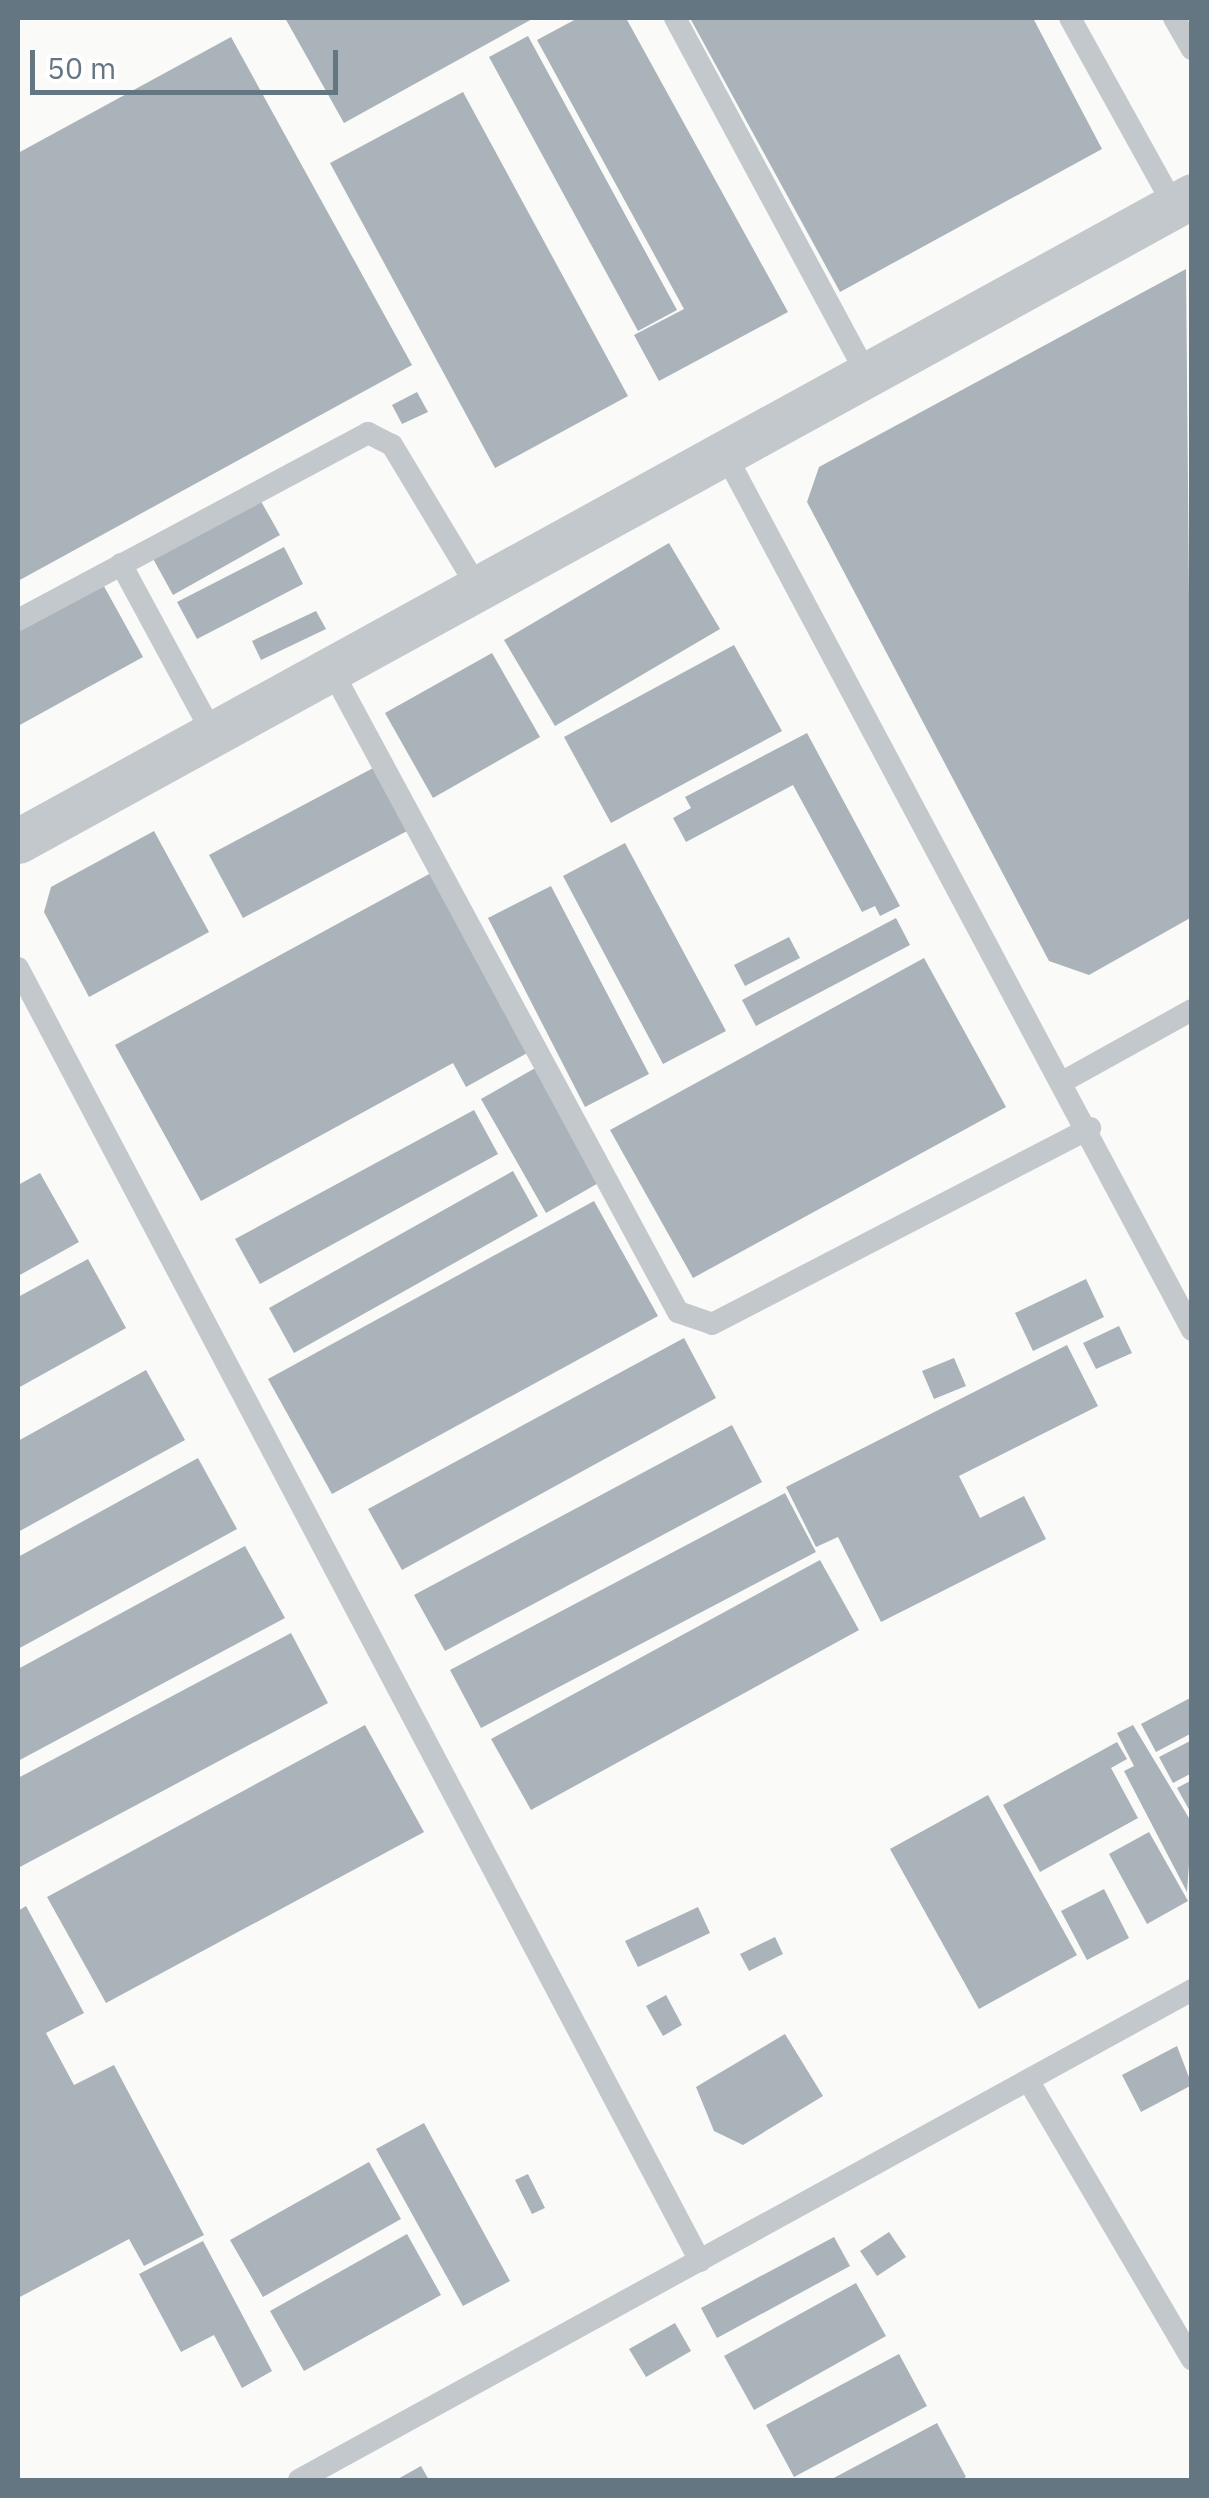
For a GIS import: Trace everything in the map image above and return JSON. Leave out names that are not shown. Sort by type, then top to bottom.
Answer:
[{"type":"street","points":[[18,841],[1182,201]]},
{"type":"lane","points":[[675,18],[867,374]]},
{"type":"lane","points":[[1070,18],[1182,201]]},
{"type":"lane","points":[[1174,18],[1192,49]]},
{"type":"lane","points":[[18,620],[360,436],[378,434],[478,588]]},
{"type":"lane","points":[[724,452],[1090,1128],[1192,1330]]},
{"type":"lane","points":[[121,564],[213,734]]},
{"type":"lane","points":[[331,669],[678,1312],[712,1324],[1090,1128]]},
{"type":"lane","points":[[18,968],[700,2261]]},
{"type":"lane","points":[[1064,1081],[1192,1010]]},
{"type":"lane","points":[[299,2480],[1192,1990]]},
{"type":"lane","points":[[1028,2080],[1192,2360]]},
{"type":"building","points":[[285,18],[534,18],[344,123]]},
{"type":"building","points":[[578,18],[626,18],[788,312],[659,381],[634,335],[684,309],[537,40]]},
{"type":"building","points":[[690,18],[1033,18],[1102,149],[840,292]]},
{"type":"building","points":[[528,36],[677,310],[638,331],[489,57]]},
{"type":"building","points":[[231,37],[412,365],[18,581],[18,153]]},
{"type":"building","points":[[463,92],[628,396],[495,468],[330,163]]},
{"type":"building","points":[[1186,269],[1192,917],[1089,975],[1049,961],[807,502],[819,467]]},
{"type":"building","points":[[417,392],[428,412],[402,424],[392,405]]},
{"type":"building","points":[[258,496],[280,535],[173,595],[151,555]]},
{"type":"building","points":[[669,543],[720,629],[555,726],[504,640]]},
{"type":"building","points":[[284,547],[303,584],[197,639],[177,602]]},
{"type":"building","points":[[100,579],[143,657],[18,726],[18,624]]},
{"type":"building","points":[[316,611],[326,629],[261,660],[252,641]]},
{"type":"building","points":[[734,645],[782,731],[611,823],[564,737]]},
{"type":"building","points":[[492,653],[540,737],[433,798],[385,713]]},
{"type":"building","points":[[807,733],[900,906],[880,916],[875,906],[862,912],[793,785],[686,842],[673,818],[691,808],[685,797]]},
{"type":"building","points":[[375,767],[409,830],[243,918],[209,855]]},
{"type":"building","points":[[154,831],[209,932],[89,997],[44,912],[51,887]]},
{"type":"building","points":[[625,843],[726,1031],[663,1064],[563,876]]},
{"type":"building","points":[[431,873],[529,1052],[466,1087],[453,1063],[201,1201],[115,1045]]},
{"type":"building","points":[[551,886],[649,1074],[585,1107],[488,918]]},
{"type":"building","points":[[896,918],[910,945],[756,1026],[742,1000]]},
{"type":"building","points":[[789,937],[800,958],[745,986],[734,965]]},
{"type":"building","points":[[924,958],[1006,1107],[693,1278],[610,1130]]},
{"type":"building","points":[[537,1067],[602,1181],[546,1213],[481,1099]]},
{"type":"building","points":[[474,1110],[498,1154],[260,1284],[235,1239]]},
{"type":"building","points":[[513,1171],[538,1216],[294,1353],[269,1308]]},
{"type":"building","points":[[40,1173],[79,1242],[18,1276],[18,1185]]},
{"type":"building","points":[[594,1201],[658,1316],[332,1494],[268,1379]]},
{"type":"building","points":[[88,1259],[126,1328],[18,1388],[18,1297]]},
{"type":"building","points":[[1086,1279],[1104,1317],[1033,1351],[1015,1313]]},
{"type":"building","points":[[1119,1326],[1132,1353],[1096,1369],[1083,1343]]},
{"type":"building","points":[[684,1338],[716,1398],[402,1570],[368,1509]]},
{"type":"building","points":[[1067,1345],[1098,1406],[959,1476],[980,1518],[1024,1496],[1046,1539],[881,1622],[838,1537],[816,1547],[786,1487]]},
{"type":"building","points":[[954,1358],[966,1386],[934,1399],[922,1371]]},
{"type":"building","points":[[146,1370],[185,1440],[18,1532],[18,1441]]},
{"type":"building","points":[[732,1425],[762,1482],[445,1651],[414,1595]]},
{"type":"building","points":[[198,1458],[237,1529],[18,1649],[18,1557]]},
{"type":"building","points":[[785,1493],[816,1552],[481,1728],[450,1670]]},
{"type":"building","points":[[245,1546],[285,1618],[18,1761],[18,1669]]},
{"type":"building","points":[[820,1560],[859,1630],[531,1810],[491,1739]]},
{"type":"building","points":[[291,1633],[328,1703],[18,1868],[18,1778]]},
{"type":"building","points":[[1192,1697],[1192,1733],[1156,1752],[1141,1724]]},
{"type":"building","points":[[365,1725],[424,1832],[106,2003],[47,1897]]},
{"type":"building","points":[[1133,1725],[1192,1823],[1187,1892],[1124,1771],[1134,1766],[1117,1733]]},
{"type":"building","points":[[1192,1740],[1192,1773],[1173,1783],[1159,1757]]},
{"type":"building","points":[[1117,1742],[1127,1759],[1111,1768],[1138,1818],[1040,1872],[1003,1805]]},
{"type":"building","points":[[1192,1780],[1192,1815],[1177,1788]]},
{"type":"building","points":[[988,1795],[1077,1955],[979,2009],[890,1849]]},
{"type":"building","points":[[1149,1832],[1188,1901],[1147,1924],[1109,1854]]},
{"type":"building","points":[[1104,1889],[1129,1938],[1087,1960],[1061,1911]]},
{"type":"building","points":[[26,1906],[84,2013],[46,2033],[74,2085],[114,2065],[204,2235],[144,2266],[129,2239],[18,2298],[18,1911]]},
{"type":"building","points":[[698,1907],[710,1933],[638,1967],[625,1941]]},
{"type":"building","points":[[775,1937],[783,1954],[749,1971],[740,1954]]},
{"type":"building","points":[[666,1995],[682,2025],[663,2036],[646,2006]]},
{"type":"building","points":[[785,2034],[823,2096],[743,2145],[714,2131],[696,2087]]},
{"type":"building","points":[[1177,2046],[1192,2085],[1141,2112],[1122,2075]]},
{"type":"building","points":[[424,2123],[510,2281],[463,2306],[376,2149]]},
{"type":"building","points":[[369,2162],[401,2219],[263,2297],[230,2240]]},
{"type":"building","points":[[528,2174],[545,2208],[532,2214],[515,2180]]},
{"type":"building","points":[[889,2232],[906,2257],[877,2276],[860,2251]]},
{"type":"building","points":[[407,2234],[441,2295],[304,2371],[270,2311]]},
{"type":"building","points":[[834,2237],[850,2266],[717,2338],[701,2308]]},
{"type":"building","points":[[203,2241],[272,2371],[242,2388],[214,2335],[181,2352],[139,2274]]},
{"type":"building","points":[[856,2283],[886,2336],[754,2410],[724,2356]]},
{"type":"building","points":[[675,2323],[691,2351],[646,2377],[629,2349]]},
{"type":"building","points":[[899,2354],[927,2406],[794,2477],[766,2425]]},
{"type":"building","points":[[937,2423],[966,2477],[830,2480]]},
{"type":"building","points":[[421,2466],[429,2480],[396,2480]]}]
